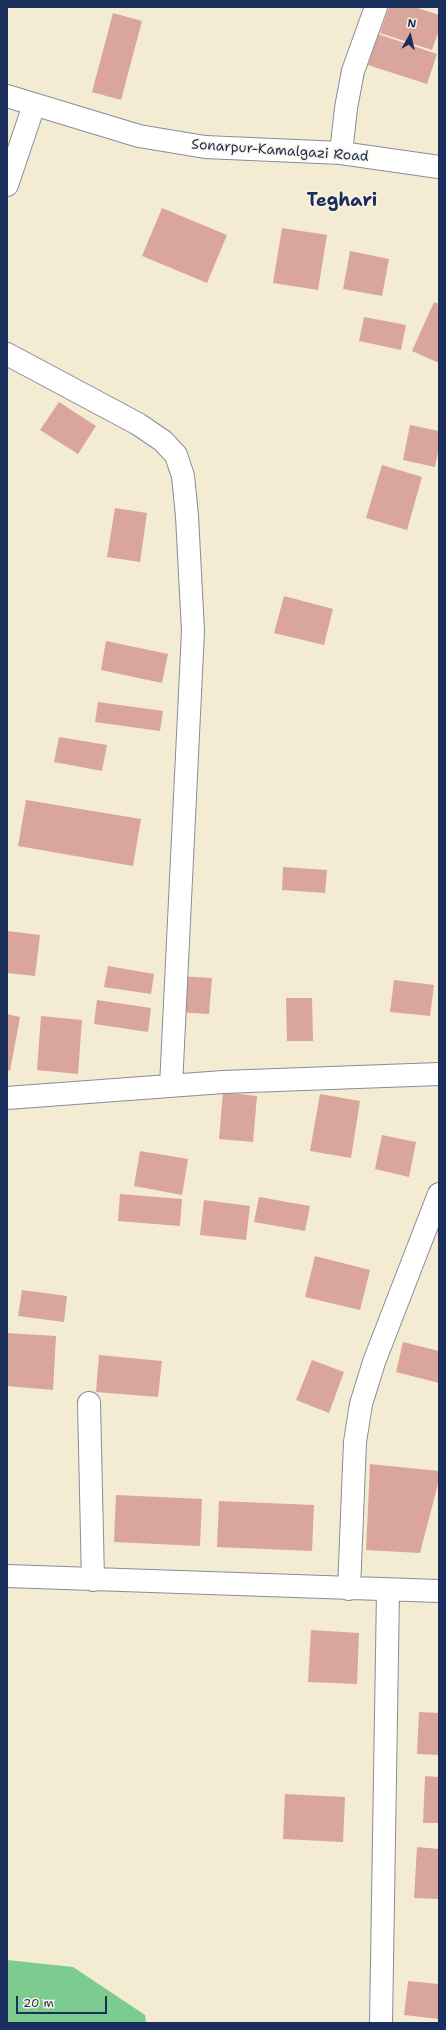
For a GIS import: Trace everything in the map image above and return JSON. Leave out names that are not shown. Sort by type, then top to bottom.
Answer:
[{"type":"street","points":[[341,153],[346,108],[353,71],[376,7]]},
{"type":"street","name":"Sonarpur-Kamalgazi Road","points":[[7,96],[140,136],[205,147],[341,153],[439,167]]},
{"type":"street","points":[[7,185],[34,105]]},
{"type":"street","points":[[7,354],[138,424],[163,441],[176,456],[183,476],[187,516],[192,631],[171,1086]]},
{"type":"street","points":[[7,1098],[223,1082],[439,1074]]},
{"type":"street","points":[[349,1589],[355,1442],[361,1404],[374,1362],[439,1194]]},
{"type":"street","points":[[89,1403],[93,1580]]},
{"type":"street","points":[[7,1576],[388,1591],[439,1591]]},
{"type":"street","points":[[381,2023],[388,1591]]},
{"type":"green space","points":[[7,1960],[73,1967],[145,2015],[146,2023],[7,2023]]},
{"type":"building","points":[[389,7],[415,7],[439,15],[439,30],[432,50],[380,33]]},
{"type":"building","points":[[113,13],[142,21],[121,100],[92,92]]},
{"type":"building","points":[[378,34],[437,54],[427,84],[368,65]]},
{"type":"building","points":[[162,208],[227,235],[207,283],[142,256]]},
{"type":"building","points":[[282,228],[327,235],[318,290],[273,283]]},
{"type":"building","points":[[350,251],[389,259],[382,296],[343,289]]},
{"type":"building","points":[[434,302],[439,304],[439,363],[412,351]]},
{"type":"building","points":[[364,317],[406,325],[401,350],[359,341]]},
{"type":"building","points":[[59,402],[96,426],[78,454],[40,430]]},
{"type":"building","points":[[410,425],[439,431],[439,447],[435,467],[403,460]]},
{"type":"building","points":[[382,465],[422,477],[407,530],[366,518]]},
{"type":"building","points":[[115,508],[147,513],[140,562],[107,557]]},
{"type":"building","points":[[284,596],[333,609],[324,645],[274,633]]},
{"type":"building","points":[[106,641],[168,654],[162,683],[101,670]]},
{"type":"building","points":[[98,702],[163,711],[160,731],[95,722]]},
{"type":"building","points":[[59,737],[107,745],[102,771],[54,762]]},
{"type":"building","points":[[26,800],[141,819],[133,866],[18,846]]},
{"type":"building","points":[[283,867],[327,870],[325,893],[282,890]]},
{"type":"building","points":[[7,931],[40,935],[35,976],[7,973]]},
{"type":"building","points":[[108,966],[154,974],[151,994],[104,987]]},
{"type":"building","points":[[177,976],[212,978],[209,1014],[175,1012]]},
{"type":"building","points":[[394,980],[434,985],[430,1016],[390,1012]]},
{"type":"building","points":[[286,998],[312,998],[313,1041],[287,1041]]},
{"type":"building","points":[[97,1000],[151,1008],[148,1032],[94,1024]]},
{"type":"building","points":[[7,1014],[20,1017],[10,1071],[7,1070]]},
{"type":"building","points":[[41,1016],[82,1020],[78,1074],[37,1070]]},
{"type":"building","points":[[223,1092],[257,1096],[253,1142],[219,1139]]},
{"type":"building","points":[[320,1094],[360,1101],[351,1158],[310,1151]]},
{"type":"building","points":[[382,1135],[416,1142],[409,1177],[375,1169]]},
{"type":"building","points":[[140,1151],[188,1159],[182,1195],[134,1186]]},
{"type":"building","points":[[120,1194],[182,1199],[180,1226],[118,1221]]},
{"type":"building","points":[[259,1197],[310,1206],[305,1231],[254,1222]]},
{"type":"building","points":[[204,1200],[250,1206],[246,1240],[200,1235]]},
{"type":"building","points":[[315,1256],[370,1270],[360,1310],[305,1297]]},
{"type":"building","points":[[22,1290],[67,1296],[64,1322],[18,1316]]},
{"type":"building","points":[[7,1333],[56,1336],[53,1390],[7,1386]]},
{"type":"building","points":[[403,1342],[439,1351],[439,1383],[396,1372]]},
{"type":"building","points":[[99,1355],[162,1361],[158,1397],[96,1392]]},
{"type":"building","points":[[312,1360],[344,1372],[329,1413],[296,1400]]},
{"type":"building","points":[[370,1464],[439,1471],[439,1480],[420,1553],[366,1550]]},
{"type":"building","points":[[116,1495],[202,1499],[200,1546],[114,1542]]},
{"type":"building","points":[[219,1501],[314,1505],[312,1551],[217,1547]]},
{"type":"building","points":[[311,1630],[359,1633],[357,1684],[308,1682]]},
{"type":"building","points":[[419,1712],[439,1713],[439,1755],[417,1754]]},
{"type":"building","points":[[425,1776],[439,1777],[439,1823],[423,1823]]},
{"type":"building","points":[[285,1794],[345,1797],[343,1842],[283,1839]]},
{"type":"building","points":[[417,1847],[439,1849],[439,1899],[414,1898]]},
{"type":"building","points":[[408,1981],[439,1984],[439,2019],[404,2015]]},
{"type":"district","name":"Teghari","points":[[342,201]]}]
